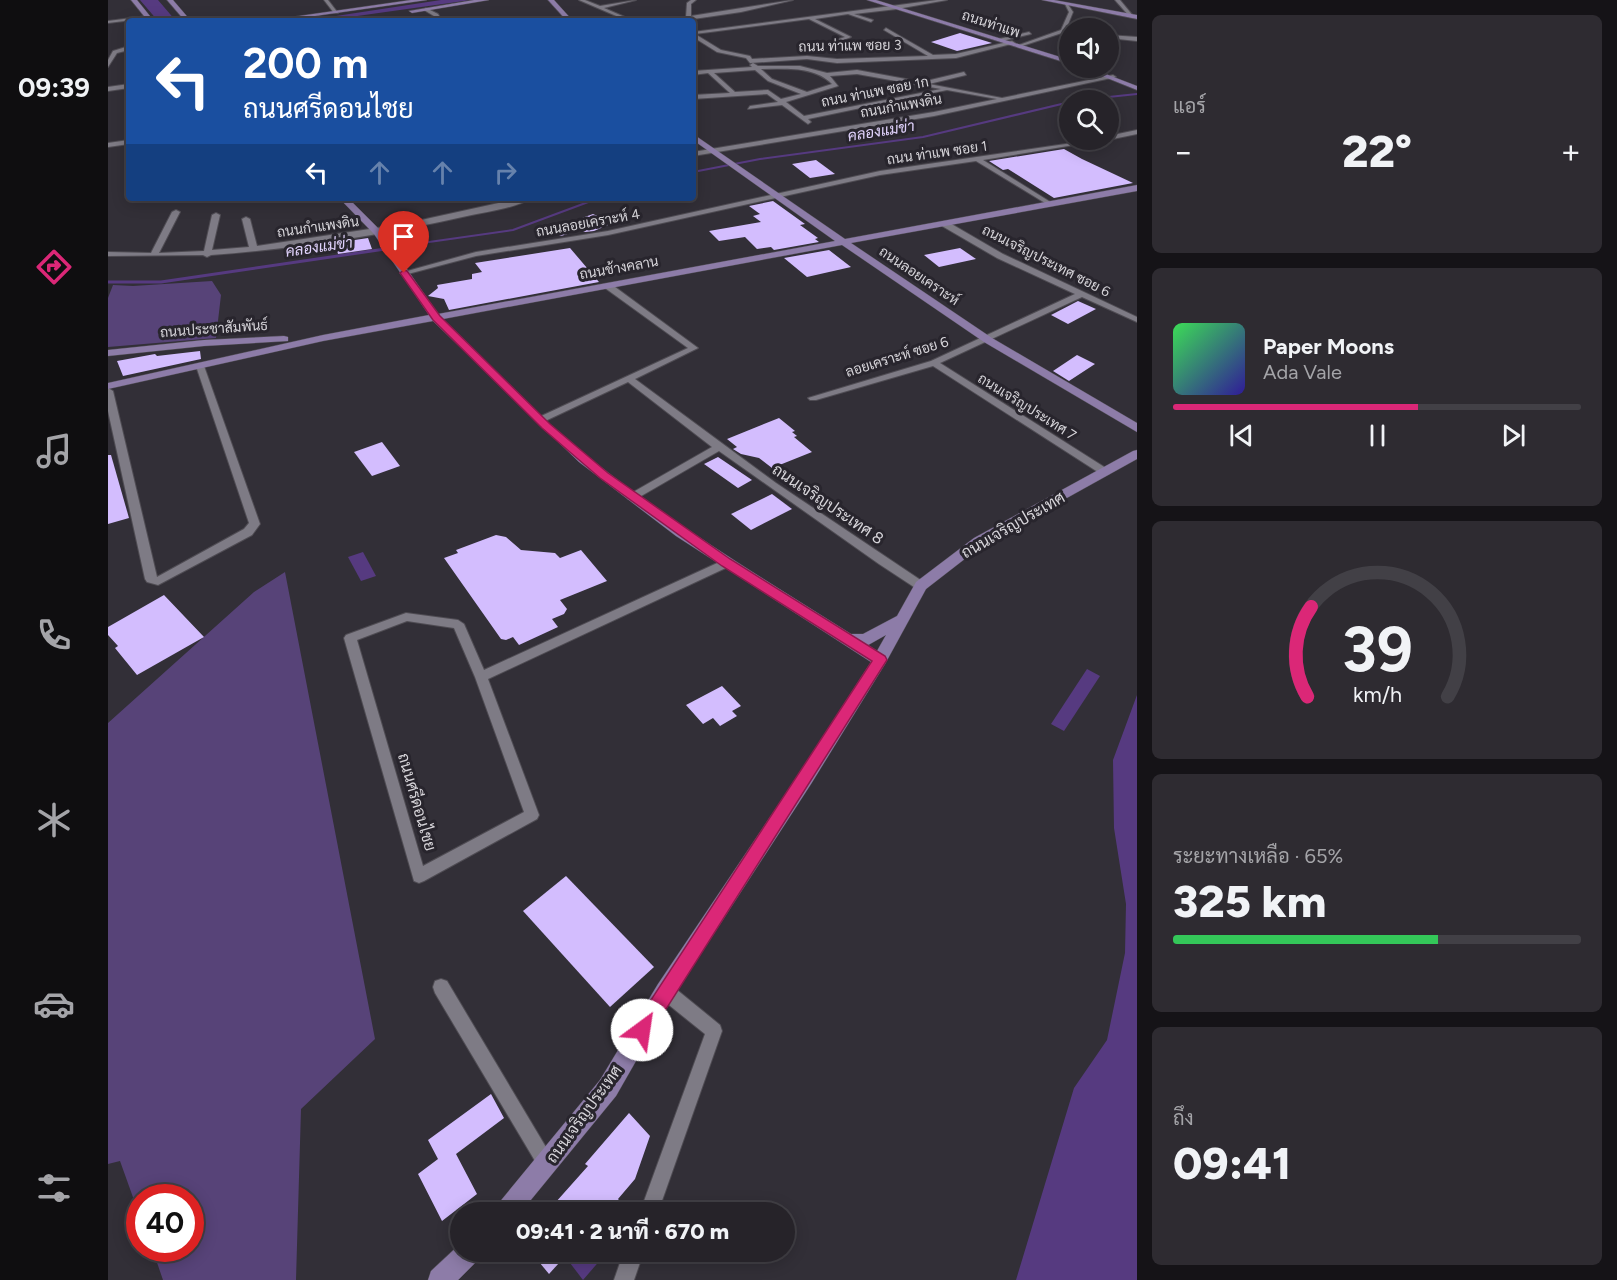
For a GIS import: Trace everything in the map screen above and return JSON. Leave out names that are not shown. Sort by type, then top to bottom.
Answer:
[{"type":"street","points":[[134,0],[148,18]]},
{"type":"street","points":[[170,0],[185,18]]},
{"type":"street","points":[[326,0],[332,13]]},
{"type":"street","points":[[292,18],[424,0]]},
{"type":"street","points":[[409,11],[486,0]]},
{"type":"street","points":[[551,0],[568,18]]},
{"type":"street","points":[[581,0],[624,18]]},
{"type":"street","points":[[598,8],[621,1],[634,0]]},
{"type":"street","points":[[694,0],[689,3],[688,18],[741,11],[790,0],[797,9]]},
{"type":"street","name":"ถนนท่าแพ","points":[[870,0],[1059,58]]},
{"type":"street","points":[[696,34],[945,0]]},
{"type":"street","points":[[1045,0],[1135,16]]},
{"type":"street","points":[[1117,0],[1135,16]]},
{"type":"street","points":[[1067,4],[1071,12],[1069,18]]},
{"type":"street","points":[[426,9],[438,18]]},
{"type":"street","points":[[846,12],[871,21]]},
{"type":"street","points":[[327,18],[323,16],[332,13]]},
{"type":"street","points":[[308,16],[320,18]]},
{"type":"street","points":[[807,17],[849,37],[825,45]]},
{"type":"street","points":[[108,22],[126,21]]},
{"type":"street","points":[[886,29],[935,57]]},
{"type":"street","points":[[1000,40],[1029,33]]},
{"type":"street","points":[[1021,46],[1059,33]]},
{"type":"street","name":"ถนน ท่าแพ ซอย 3","points":[[696,36],[719,51],[748,57],[750,61],[825,56],[837,61],[935,57],[964,55],[1012,43]]},
{"type":"street","points":[[1119,37],[1137,39]]},
{"type":"street","points":[[108,50],[126,48]]},
{"type":"street","points":[[109,64],[115,52],[126,49]]},
{"type":"street","points":[[750,61],[754,68],[770,80],[807,94]]},
{"type":"street","points":[[696,74],[754,68],[810,70],[826,75],[857,72],[1005,99]]},
{"type":"street","points":[[710,72],[733,93]]},
{"type":"street","points":[[923,83],[964,74]]},
{"type":"street","points":[[750,108],[784,102],[836,85],[826,75]]},
{"type":"street","points":[[1119,77],[1137,77]]},
{"type":"street","points":[[1126,83],[1137,77]]},
{"type":"street","name":"ถนนกำแพงดิน","points":[[696,153],[934,114],[1108,78]]},
{"type":"street","points":[[1115,78],[1137,88]]},
{"type":"street","points":[[108,89],[126,86]]},
{"type":"street","name":"ถนน ท่าแพ ซอย 1ก","points":[[804,118],[951,89]]},
{"type":"street","points":[[696,97],[768,92],[821,132]]},
{"type":"street","points":[[843,101],[857,107]]},
{"type":"street","points":[[1119,136],[1137,132]]},
{"type":"street","name":"ถนนลอยเคราะห์","points":[[696,138],[843,242],[988,340],[1137,428]]},
{"type":"street","points":[[108,145],[126,142]]},
{"type":"street","name":"ถนน ท่าแพ ซอย 1","points":[[777,196],[822,184],[880,173],[1059,146]]},
{"type":"street","points":[[978,159],[1050,204]]},
{"type":"street","name":"ถนนช้างคลาน","points":[[108,386],[323,338],[1137,188]]},
{"type":"street","name":"ถนนลอยเคราะห์ 4","points":[[404,273],[476,254],[608,233],[777,196]]},
{"type":"street","points":[[346,201],[380,236],[436,318],[583,459],[632,497],[726,562],[880,660]]},
{"type":"street","name":"ถนนกำแพงดิน","points":[[108,254],[207,255],[380,236],[518,201]]},
{"type":"street","points":[[154,255],[176,212]]},
{"type":"street","points":[[207,255],[216,215]]},
{"type":"street","points":[[246,219],[254,250]]},
{"type":"street","name":"ถนนเจริญประเทศ ซอย 6","points":[[945,224],[1000,256],[1137,320]]},
{"type":"street","points":[[540,420],[694,348],[608,286]]},
{"type":"street","name":"ลอยเคราะห์ ซอย 6","points":[[813,398],[934,363],[988,340],[1080,295]]},
{"type":"street","name":"ถนนประชาสัมพันธ์","points":[[108,353],[204,343],[323,338]]},
{"type":"street","name":"ถนนเจริญประเทศ 7","points":[[934,363],[1105,472]]},
{"type":"street","points":[[108,391],[151,579],[158,581],[248,532],[255,524],[200,366]]},
{"type":"street","name":"ถนนเจริญประเทศ 8","points":[[628,378],[717,448],[835,531],[921,586]]},
{"type":"street","points":[[632,497],[717,448]]},
{"type":"street","name":"ถนนเจริญประเทศ","points":[[515,1202],[548,1165],[608,1088],[665,991],[805,779],[880,660],[921,586],[979,541],[1137,454]]},
{"type":"street","points":[[481,677],[726,562]]},
{"type":"street","name":"ถนนศรีดอนไชย","points":[[406,617],[458,624],[481,677],[532,815],[419,876],[351,638],[406,617]]},
{"type":"street","points":[[848,640],[864,640],[902,620]]},
{"type":"street","points":[[441,987],[548,1165]]},
{"type":"street","points":[[653,1202],[714,1031],[665,991]]},
{"type":"street","points":[[440,1280],[459,1262]]},
{"type":"street","points":[[624,1280],[630,1262]]},
{"type":"shaded area","points":[[140,0],[158,0],[173,18],[155,18]]},
{"type":"shaded area","points":[[441,0],[471,0],[343,18],[336,16]]},
{"type":"shaded area","points":[[212,281],[221,295],[216,338],[108,347],[108,298],[113,285],[133,286]]},
{"type":"shaded area","points":[[363,552],[376,576],[361,581],[348,557]]},
{"type":"shaded area","points":[[285,572],[375,1039],[301,1109],[296,1280],[163,1280],[157,1262],[204,1262],[204,1184],[128,1184],[120,1161],[108,1164],[108,723],[254,592]]},
{"type":"shaded area","points":[[1087,669],[1100,676],[1064,731],[1051,724]]},
{"type":"shaded area","points":[[1137,695],[1137,1280],[1016,1280],[1074,1088],[1107,1040],[1125,953],[1126,904],[1114,828],[1113,760]]},
{"type":"shaded area","points":[[569,1262],[599,1262],[583,1280]]},
{"type":"building","points":[[960,33],[992,43],[957,51],[931,42]]},
{"type":"building","points":[[1066,150],[1133,183],[1054,198],[1008,169],[1003,170],[989,161]]},
{"type":"building","points":[[816,160],[835,174],[810,178],[792,164]]},
{"type":"building","points":[[773,201],[805,224],[800,225],[818,238],[815,239],[819,242],[774,250],[771,247],[757,249],[745,237],[719,241],[709,231],[761,222],[753,216],[760,214],[749,206]]},
{"type":"building","points":[[593,214],[606,220],[602,222],[608,225],[594,231],[580,230],[561,236],[549,230]]},
{"type":"building","points":[[368,238],[372,249],[338,254],[335,243]]},
{"type":"building","points":[[570,248],[599,282],[449,310],[444,299],[428,296],[438,288],[437,285],[472,279],[472,274],[482,272],[475,263]]},
{"type":"building","points":[[960,248],[976,259],[939,267],[924,255]]},
{"type":"building","points":[[829,250],[851,267],[807,277],[784,258]]},
{"type":"building","points":[[1078,301],[1096,309],[1068,324],[1051,315]]},
{"type":"building","points":[[200,351],[201,359],[123,376],[117,361],[155,354],[157,356]]},
{"type":"building","points":[[1077,355],[1095,364],[1069,381],[1053,371]]},
{"type":"building","points":[[779,418],[795,431],[792,432],[797,436],[794,437],[812,452],[772,468],[759,458],[741,454],[733,449],[737,447],[727,439]]},
{"type":"building","points":[[382,442],[400,466],[372,476],[354,452]]},
{"type":"building","points":[[108,455],[111,455],[129,518],[108,524]]},
{"type":"building","points":[[718,457],[752,480],[738,488],[704,464]]},
{"type":"building","points":[[772,494],[792,509],[751,530],[731,514]]},
{"type":"building","points":[[496,535],[506,537],[521,550],[555,553],[560,558],[581,550],[607,581],[560,600],[567,609],[564,614],[552,619],[558,627],[519,645],[513,637],[506,640],[501,639],[444,558],[458,553],[456,550]]},
{"type":"building","points":[[164,595],[204,637],[137,675],[115,648],[118,646],[108,635],[108,627]]},
{"type":"building","points":[[722,686],[741,706],[732,711],[737,716],[720,726],[713,718],[703,724],[686,705]]},
{"type":"building","points":[[566,876],[654,967],[610,1007],[523,911]]},
{"type":"building","points":[[491,1094],[504,1118],[456,1154],[477,1194],[467,1202],[450,1202],[450,1215],[442,1221],[418,1174],[438,1159],[428,1140]]},
{"type":"building","points":[[629,1113],[650,1136],[635,1179],[618,1199],[621,1202],[556,1202],[588,1166],[585,1164]]},
{"type":"building","points":[[539,1262],[560,1262],[549,1274]]},
{"type":"waterway","name":"คลองแม่ข่า","points":[[1119,96],[1137,94]]},
{"type":"waterway","name":"คลองแม่ข่า","points":[[696,171],[760,159],[923,137],[1059,105]]},
{"type":"waterway","name":"คลองแม่ข่า","points":[[415,244],[513,230],[591,201]]},
{"type":"waterway","name":"คลองแม่ข่า","points":[[108,282],[161,282],[426,243]]},
{"type":"route","points":[[404,273],[436,318],[583,459],[661,518],[726,562],[880,660],[642,1030]]}]
